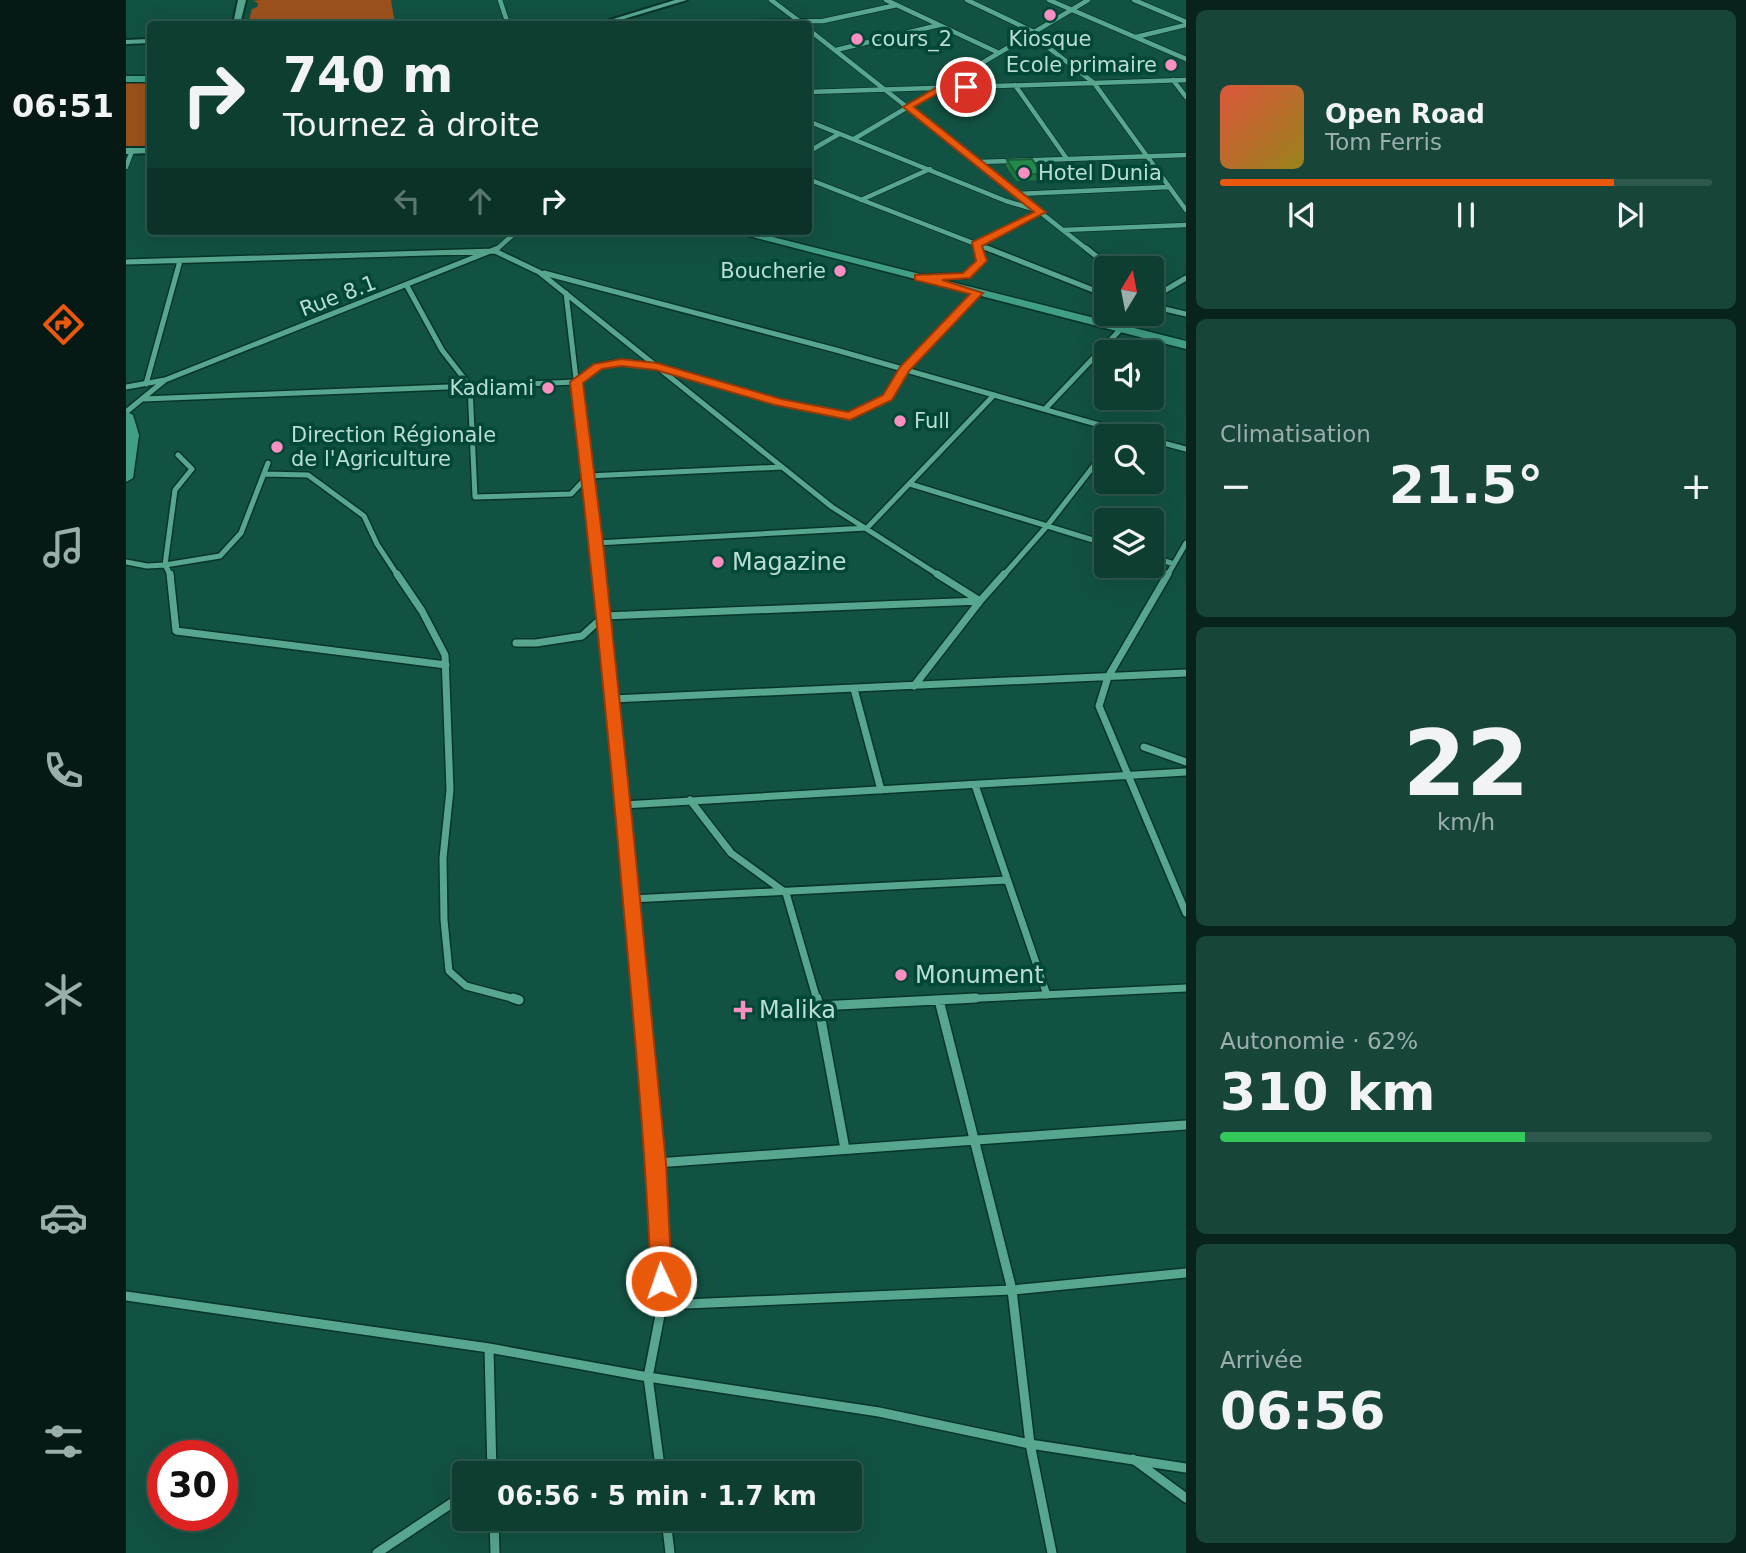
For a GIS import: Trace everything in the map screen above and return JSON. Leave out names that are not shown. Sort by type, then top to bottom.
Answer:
[{"type":"main road","points":[[237,21],[242,0]]},
{"type":"main road","points":[[617,21],[683,0]]},
{"type":"main road","points":[[126,42],[147,41]]},
{"type":"main road","points":[[126,79],[147,79]]},
{"type":"main road","points":[[129,151],[147,151]]},
{"type":"main road","points":[[751,235],[1186,345]]},
{"type":"main road","points":[[126,414],[132,435],[127,468]]},
{"type":"street","points":[[500,0],[508,21]]},
{"type":"street","points":[[771,0],[798,21]]},
{"type":"street","points":[[886,0],[999,53]]},
{"type":"street","points":[[967,0],[1033,33],[1094,83],[1186,210]]},
{"type":"street","points":[[1049,0],[1186,59]]},
{"type":"street","points":[[854,139],[1088,0]]},
{"type":"street","points":[[1134,0],[1186,23]]},
{"type":"street","points":[[812,22],[897,5]]},
{"type":"street","points":[[1135,37],[1186,23]]},
{"type":"street","points":[[836,50],[940,24]]},
{"type":"street","points":[[812,32],[1096,256]]},
{"type":"street","points":[[1173,80],[1186,97]]},
{"type":"street","points":[[812,92],[1186,80]]},
{"type":"street","points":[[1015,85],[1068,159]]},
{"type":"street","points":[[812,123],[1006,201],[1038,211]]},
{"type":"street","points":[[812,150],[839,134]]},
{"type":"street","points":[[126,167],[129,151]]},
{"type":"street","points":[[977,162],[1186,155]]},
{"type":"street","points":[[862,200],[930,169]]},
{"type":"street","points":[[812,181],[1094,290]]},
{"type":"street","points":[[1017,194],[1169,187]]},
{"type":"street","points":[[976,245],[1038,211]]},
{"type":"street","points":[[1063,230],[1186,225]]},
{"type":"street","name":"Rue 8.1","points":[[126,387],[165,380],[407,286],[495,251],[513,235]]},
{"type":"street","points":[[919,278],[966,276],[982,261],[976,245]]},
{"type":"street","points":[[126,262],[495,251],[539,272],[904,370],[1094,425]]},
{"type":"street","points":[[146,383],[180,261]]},
{"type":"street","points":[[539,272],[832,507],[980,601]]},
{"type":"street","points":[[1164,291],[1186,278]]},
{"type":"street","points":[[407,286],[442,350],[470,386],[475,497],[571,494],[588,476],[783,467]]},
{"type":"street","points":[[565,293],[604,616],[656,1163],[662,1305],[648,1377],[658,1461]]},
{"type":"street","points":[[143,399],[576,382],[598,366],[621,362],[657,366],[779,402],[850,416],[888,398],[904,370],[978,293]]},
{"type":"street","points":[[1164,309],[1186,314]]},
{"type":"street","points":[[1045,409],[1124,326]]},
{"type":"street","name":"Rue 8.1","points":[[126,414],[165,380]]},
{"type":"street","points":[[596,543],[867,528],[994,395]]},
{"type":"street","points":[[1164,443],[1186,449]]},
{"type":"street","points":[[178,455],[192,469],[175,490],[165,565],[173,577],[176,631],[446,665]]},
{"type":"street","points":[[126,562],[147,566],[165,565],[220,556],[241,533],[268,463]]},
{"type":"street","points":[[914,686],[980,601],[1046,526],[1094,465]]},
{"type":"street","points":[[264,474],[308,475],[364,516],[377,544],[422,611],[445,655],[450,790],[443,859],[444,920],[449,971],[466,986],[519,1000]]},
{"type":"street","points":[[910,484],[1094,540]]},
{"type":"street","points":[[1186,543],[1108,677],[1099,706],[1186,913]]},
{"type":"street","points":[[1164,561],[1174,564]]},
{"type":"street","points":[[516,643],[536,643],[582,636],[604,616],[980,601]]},
{"type":"street","points":[[612,699],[1186,673]]},
{"type":"street","points":[[854,689],[881,790]]},
{"type":"street","points":[[1144,747],[1186,762]]},
{"type":"street","points":[[623,805],[1186,772]]},
{"type":"street","points":[[975,785],[1047,995]]},
{"type":"street","points":[[690,800],[730,853],[786,893],[819,1006],[845,1149]]},
{"type":"street","points":[[631,900],[1007,880]]},
{"type":"street","points":[[819,1006],[1186,988]]},
{"type":"street","points":[[939,1000],[1012,1290],[1030,1444],[1052,1553]]},
{"type":"street","points":[[656,1163],[1186,1125]]},
{"type":"street","points":[[662,1305],[1012,1290],[1186,1273]]},
{"type":"street","points":[[126,1296],[489,1348],[648,1377],[879,1412],[1030,1444],[1186,1468]]},
{"type":"street","points":[[489,1348],[492,1461]]},
{"type":"street","points":[[1131,1458],[1186,1498]]},
{"type":"street","points":[[377,1553],[452,1503]]},
{"type":"street","points":[[494,1531],[495,1553]]},
{"type":"street","points":[[667,1531],[670,1553]]},
{"type":"shaded area","points":[[391,0],[394,21],[249,21],[252,9],[257,7],[258,3],[253,1]]},
{"type":"shaded area","points":[[147,82],[147,148],[126,148],[126,83]]},
{"type":"building","points":[[1032,159],[1042,174],[1017,175],[1007,160]]},
{"type":"place","name":"Kiosque","points":[[1050,15]]},
{"type":"place","name":"cours_2","points":[[857,39]]},
{"type":"place","name":"Ecole primaire","points":[[1171,65]]},
{"type":"place","name":"Hotel Dunia","points":[[1024,173]]},
{"type":"place","name":"Boucherie","points":[[840,271]]},
{"type":"place","name":"Kadiami","points":[[548,388]]},
{"type":"place","name":"Full","points":[[900,421]]},
{"type":"place","name":"Direction Régionale de l'Agriculture","points":[[277,447]]},
{"type":"place","name":"Magazine","points":[[718,562]]},
{"type":"place","name":"Monument","points":[[901,975]]},
{"type":"place","name":"Malika","points":[[743,1010]]},
{"type":"route","points":[[661,1281],[656,1163],[625,829],[596,543],[576,382],[598,366],[621,362],[657,366],[779,402],[850,416],[888,398],[904,370],[978,293],[919,278],[966,276],[982,261],[976,245],[1041,212],[908,107],[942,88],[966,87]]}]
